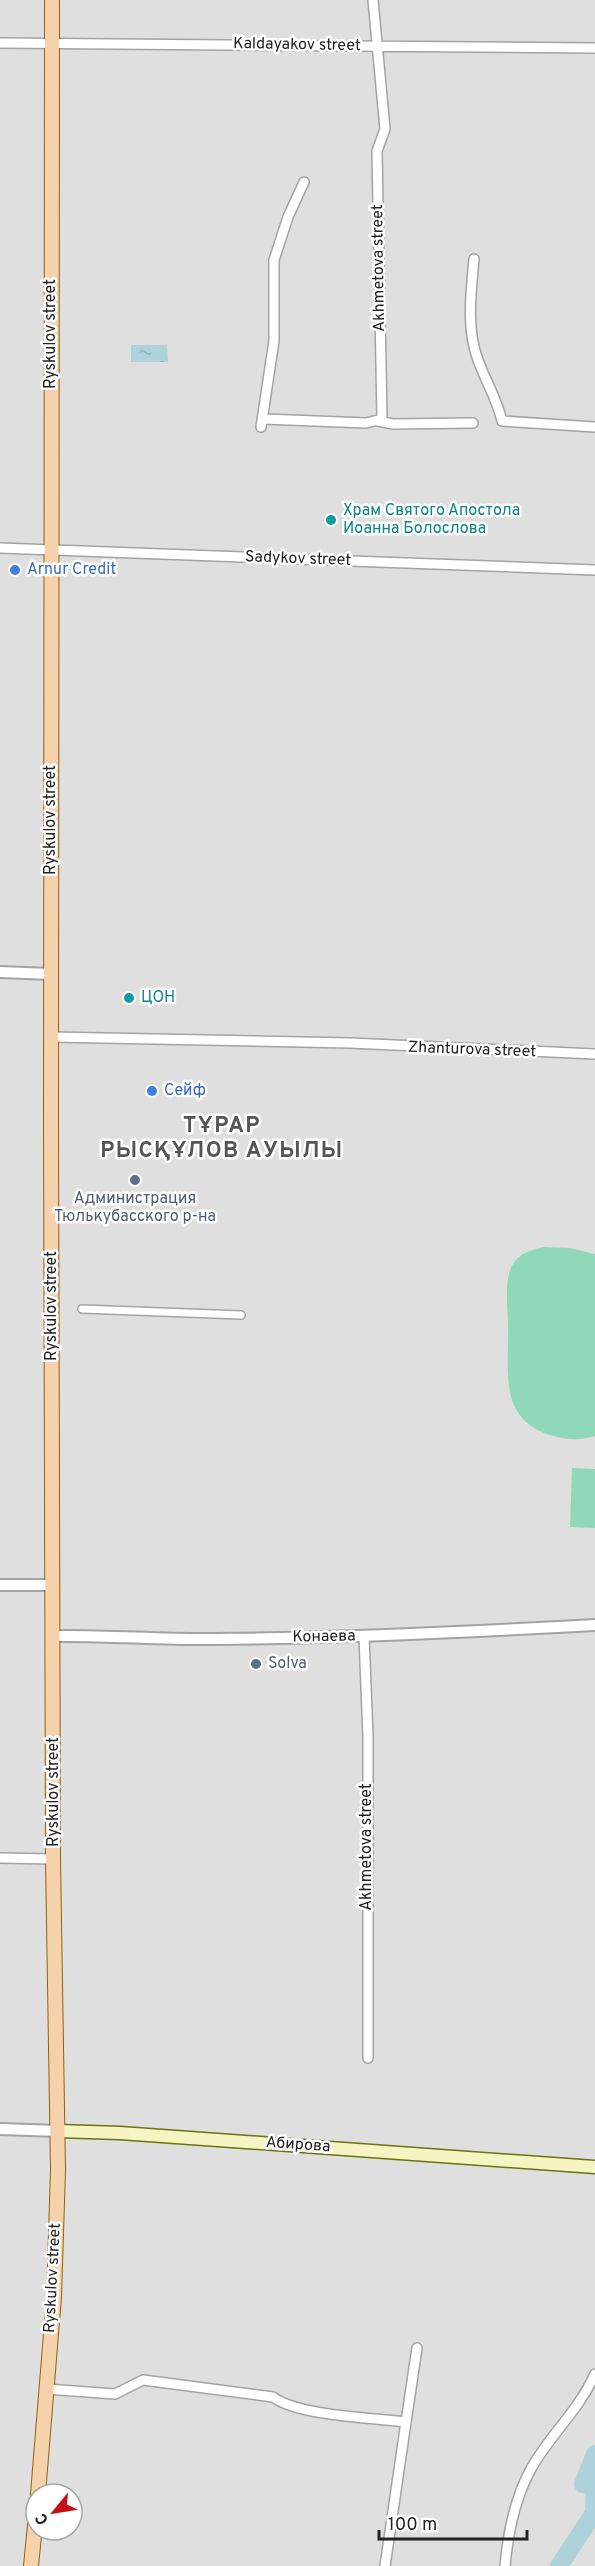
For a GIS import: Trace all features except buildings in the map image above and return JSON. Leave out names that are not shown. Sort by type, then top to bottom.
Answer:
[{"type":"main road","name":"Ryskulov street","points":[[39,2482],[54,2297],[58,2131],[53,1859],[52,0]]},
{"type":"main road","name":"Абирова","points":[[58,2131],[155,2135],[595,2167]]},
{"type":"main road","points":[[31,2566],[33,2542]]},
{"type":"street","name":"Akhmetova street","points":[[373,0],[385,129],[377,151],[382,419],[378,421]]},
{"type":"street","name":"Kaldayakov street","points":[[0,43],[52,46],[595,48]]},
{"type":"street","points":[[304,182],[288,217],[274,260],[274,341],[263,423],[378,421],[393,424],[473,423]]},
{"type":"street","points":[[474,259],[470,295],[472,335],[478,359],[497,399],[502,421],[595,427]]},
{"type":"street","name":"Sadykov street","points":[[0,548],[595,570]]},
{"type":"street","points":[[0,972],[51,975]]},
{"type":"street","name":"Zhanturova street","points":[[52,1037],[350,1043],[595,1054]]},
{"type":"street","points":[[82,1309],[242,1315]]},
{"type":"street","points":[[0,1585],[53,1585]]},
{"type":"street","name":"Конаева","points":[[54,1636],[111,1635],[216,1639],[364,1636],[595,1625]]},
{"type":"street","name":"Akhmetova street","points":[[364,1636],[368,1737],[368,2058]]},
{"type":"street","points":[[0,1858],[53,1859]]},
{"type":"street","name":"Абирова","points":[[0,2129],[58,2131]]},
{"type":"street","points":[[384,2566],[417,2348]]},
{"type":"street","points":[[505,2566],[511,2522],[532,2467],[580,2404],[595,2374]]},
{"type":"street","points":[[46,2389],[115,2394],[143,2380],[273,2397],[280,2402],[322,2412],[406,2422]]},
{"type":"shaded area","name":"ТҰРАР РЫСҚҰЛОВ АУЫЛЫ","points":[[0,0],[595,0],[595,2566],[0,2566]]},
{"type":"green space","points":[[544,1247],[570,1248],[595,1254],[595,1436],[589,1438],[562,1438],[533,1427],[514,1405],[510,1392],[507,1297],[509,1274],[520,1256]]},
{"type":"green space","points":[[572,1468],[595,1469],[595,1528],[570,1527]]},
{"type":"water","points":[[131,345],[167,345],[168,362],[131,362]]},
{"type":"waterway","points":[[559,2566],[594,2513],[595,2486],[583,2484],[595,2454]]},
{"type":"place","name":"Храм Святого Апостола Иоанна Болослова","points":[[331,520]]},
{"type":"place","name":"Arnur Credit","points":[[15,570]]},
{"type":"place","name":"ЦОН","points":[[129,998]]},
{"type":"place","name":"Сейф","points":[[152,1091]]},
{"type":"place","name":"Администрация Тюлькубасского р-на","points":[[135,1180]]},
{"type":"place","name":"Solva","points":[[256,1664]]},
{"type":"district","name":"ТҰРАР РЫСҚҰЛОВ АУЫЛЫ","points":[[222,1138]]}]
